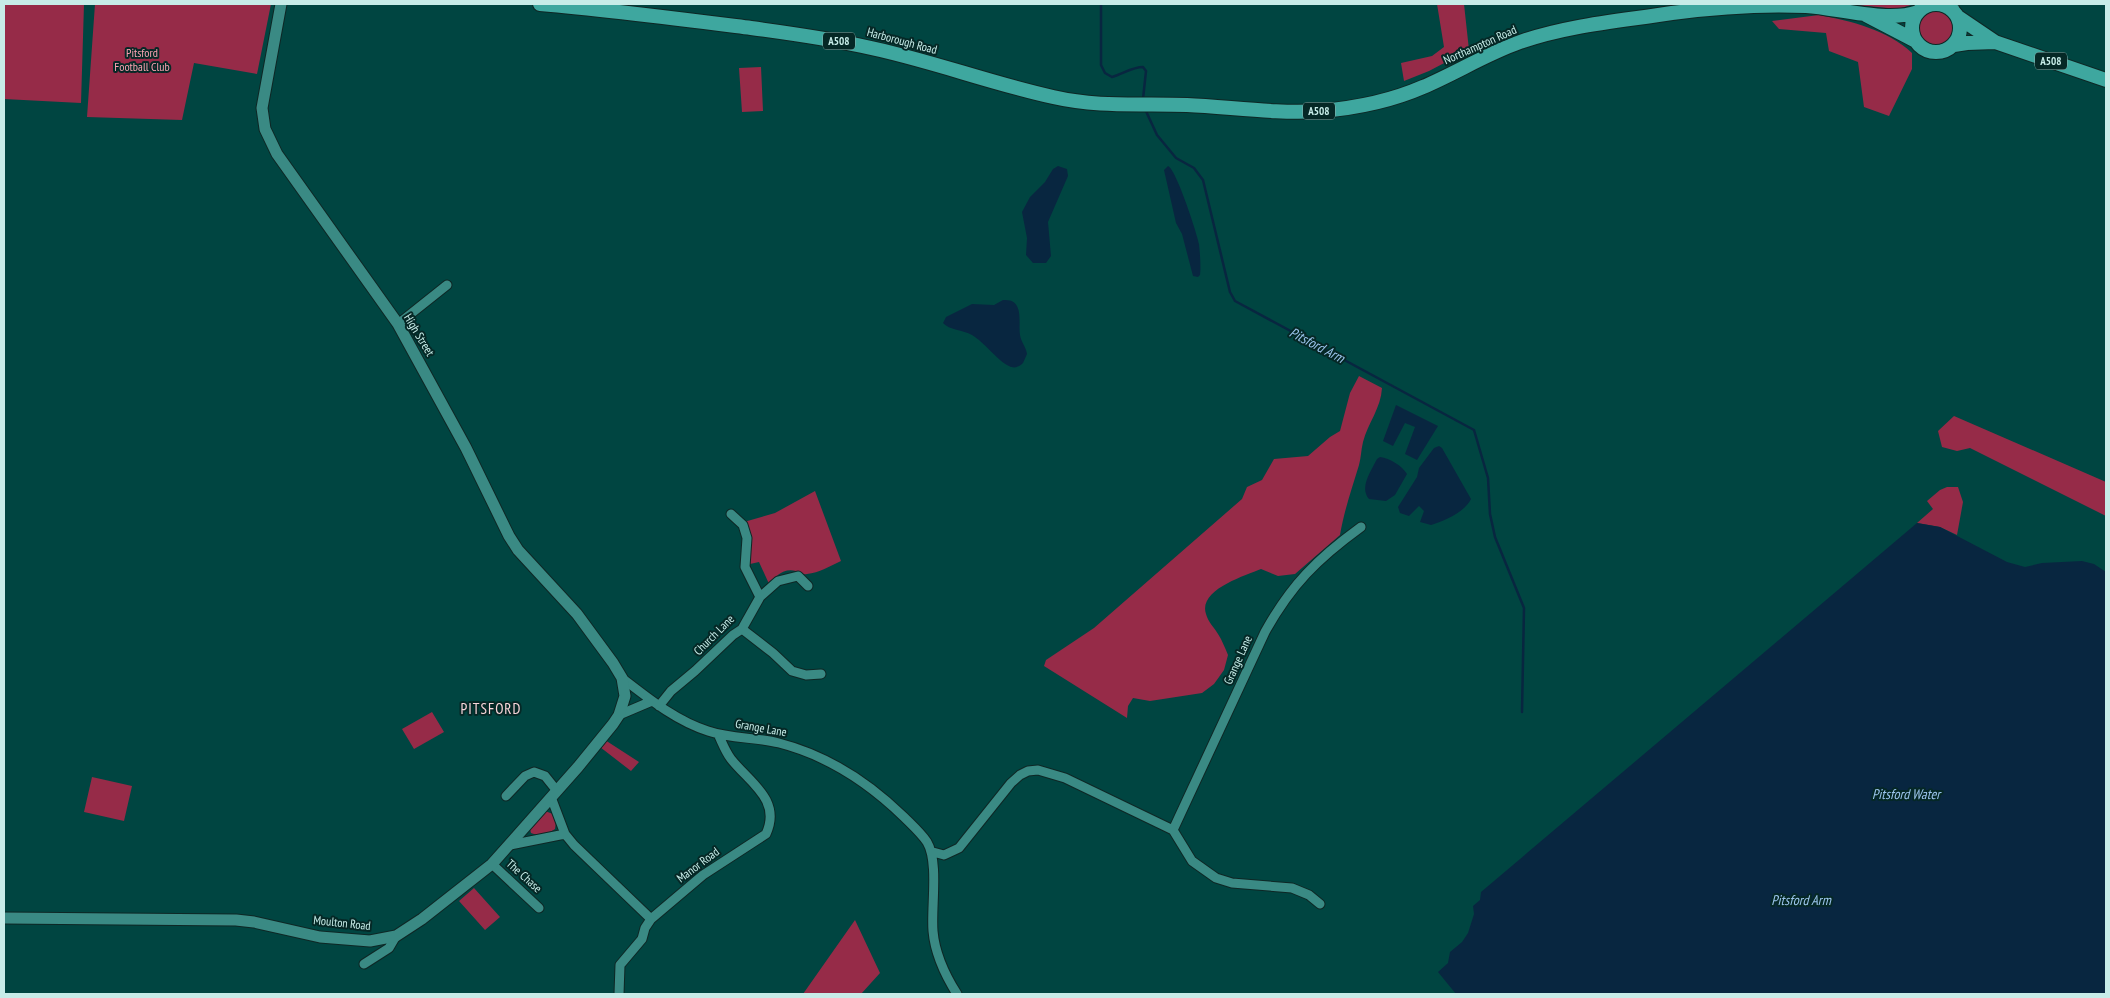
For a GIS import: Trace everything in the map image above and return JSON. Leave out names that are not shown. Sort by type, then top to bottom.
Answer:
[{"type":"highway","name":"Harborough Road","points":[[540,4],[669,17],[847,42],[892,52],[1052,97],[1100,105],[1169,105]]},
{"type":"highway","points":[[1935,4],[1955,10],[1960,31],[1954,45],[1941,52],[1919,46],[1914,40],[1912,31],[1914,20],[1921,8],[1935,4]]},
{"type":"highway","name":"Northampton Road","points":[[1169,105],[1294,112],[1349,108],[1390,99],[1415,90],[1522,41],[1568,30],[1684,12],[1739,6],[1777,5],[1904,16],[1921,8]]},
{"type":"highway","name":"A508","points":[[1955,10],[1995,42],[2106,80]]},
{"type":"highway","name":"Northampton Road","points":[[1865,14],[1914,40]]},
{"type":"highway","name":"A508","points":[[1954,45],[1995,42]]},
{"type":"street","name":"High Street","points":[[281,4],[263,96],[262,116],[268,136],[285,165],[398,324],[466,448],[513,543],[577,614],[614,663]]},
{"type":"street","points":[[398,324],[447,285]]},
{"type":"street","points":[[731,514],[743,525],[747,538],[745,567],[760,598]]},
{"type":"street","name":"Grange Lane","points":[[1173,830],[1264,632],[1280,604],[1292,588],[1322,557],[1361,527]]},
{"type":"street","name":"Church Lane","points":[[656,703],[742,629],[760,598],[778,581],[798,576],[808,586]]},
{"type":"street","points":[[742,629],[792,671],[806,675],[821,674]]},
{"type":"street","name":"Moulton Road","points":[[4,918],[236,920],[345,939],[370,941],[396,936],[422,919],[492,864],[554,794],[619,715],[625,696],[622,678],[614,663]]},
{"type":"street","name":"Grange Lane","points":[[622,678],[656,703],[696,726],[718,734],[777,742],[819,756],[858,780],[887,801],[917,830],[932,852]]},
{"type":"street","points":[[619,715],[656,703]]},
{"type":"street","name":"Manor Road","points":[[651,919],[703,875],[766,834],[770,824],[772,813],[768,803],[760,791],[729,757],[718,734]]},
{"type":"street","points":[[957,994],[938,958],[933,933],[932,852],[944,855],[959,848],[969,838],[1011,783],[1028,771],[1047,771],[1065,778],[1173,830],[1192,861],[1216,878],[1238,884],[1292,888],[1309,895],[1320,904]]},
{"type":"street","points":[[506,796],[525,776],[534,772],[545,776],[554,794],[565,834],[612,884],[651,919],[645,928],[642,939],[620,965],[619,994]]},
{"type":"street","points":[[510,845],[565,834]]},
{"type":"street","name":"The Chase","points":[[492,864],[539,908]]},
{"type":"street","points":[[364,964],[389,948],[396,936]]},
{"type":"green space","points":[[4,4],[84,4],[81,103],[4,99]]},
{"type":"green space","name":"Pitsford Football Club","points":[[95,4],[271,4],[257,74],[194,63],[182,120],[87,117]]},
{"type":"green space","points":[[1437,4],[1464,4],[1469,50],[1429,71],[1404,81],[1401,63],[1432,56],[1444,47]]},
{"type":"green space","points":[[1847,4],[1914,4],[1898,9]]},
{"type":"green space","points":[[1937,11],[1944,12],[1950,16],[1954,22],[1954,36],[1950,42],[1944,46],[1937,47],[1930,46],[1924,42],[1920,36],[1919,29],[1920,22],[1924,16],[1930,12]]},
{"type":"green space","points":[[1819,15],[1844,20],[1880,32],[1892,38],[1912,53],[1912,69],[1889,116],[1864,107],[1858,62],[1829,51],[1826,33],[1779,29],[1772,21]]},
{"type":"green space","points":[[761,67],[763,111],[742,112],[739,68]]},
{"type":"green space","points":[[1359,376],[1382,388],[1377,409],[1363,442],[1360,462],[1340,535],[1295,574],[1278,576],[1261,569],[1224,585],[1209,598],[1205,605],[1207,617],[1228,655],[1224,670],[1214,684],[1202,693],[1150,701],[1133,698],[1128,706],[1127,718],[1044,666],[1046,660],[1094,628],[1242,499],[1247,487],[1262,480],[1274,459],[1308,456],[1340,431],[1350,393]]},
{"type":"green space","points":[[1954,416],[2106,482],[2106,516],[1970,448],[1957,451],[1942,447],[1938,431]]},
{"type":"green space","points":[[1947,487],[1958,487],[1963,502],[1957,535],[1940,527],[1917,523],[1933,509],[1927,501],[1940,490]]},
{"type":"green space","points":[[815,491],[841,561],[811,573],[804,574],[791,570],[783,572],[774,579],[770,586],[759,562],[750,564],[744,522],[775,513]]},
{"type":"green space","points":[[432,712],[444,732],[414,749],[402,729]]},
{"type":"green space","points":[[605,740],[639,762],[631,771],[600,747]]},
{"type":"green space","points":[[92,777],[132,786],[124,821],[84,812]]},
{"type":"green space","points":[[545,811],[553,814],[556,822],[555,829],[543,834],[531,833],[530,829]]},
{"type":"green space","points":[[474,888],[500,917],[485,930],[459,901]]},
{"type":"green space","points":[[855,920],[880,973],[861,994],[803,994]]},
{"type":"water","points":[[1058,166],[1067,169],[1068,176],[1048,222],[1051,256],[1046,263],[1033,263],[1026,255],[1027,238],[1022,212],[1030,197],[1045,182],[1053,169]]},
{"type":"water","points":[[1168,166],[1172,170],[1181,189],[1199,244],[1200,275],[1198,277],[1193,276],[1182,234],[1176,223],[1164,170]]},
{"type":"water","points":[[1003,300],[1010,300],[1015,303],[1019,312],[1020,335],[1027,354],[1023,363],[1016,367],[1005,364],[972,335],[943,323],[946,317],[972,304],[994,305]]},
{"type":"water","points":[[1396,405],[1438,426],[1417,460],[1405,454],[1415,427],[1405,423],[1393,446],[1383,441]]},
{"type":"water","points":[[1439,446],[1442,448],[1471,499],[1459,512],[1431,525],[1420,522],[1424,511],[1419,506],[1409,516],[1400,513],[1398,507],[1417,477],[1419,468],[1434,448]]},
{"type":"water","points":[[1380,457],[1395,463],[1407,474],[1395,495],[1386,501],[1369,499],[1365,490],[1369,474]]},
{"type":"water","name":"Pitsford Water","points":[[1917,523],[1940,527],[2007,562],[2025,567],[2042,563],[2082,561],[2094,564],[2106,572],[2106,994],[1456,994],[1438,972],[1448,963],[1450,952],[1462,942],[1468,933],[1474,914],[1473,906],[1480,900],[1481,892]]},
{"type":"waterway","name":"Pitsford Arm","points":[[1101,4],[1101,65],[1105,73],[1112,77],[1135,68],[1143,67],[1146,71],[1143,99]]},
{"type":"waterway","name":"Pitsford Arm","points":[[1145,109],[1157,135],[1176,158],[1194,168],[1203,180],[1230,292],[1235,301],[1474,430],[1488,478],[1490,514],[1495,537],[1524,608],[1522,712]]},
{"type":"district","name":"PITSFORD","points":[[491,709]]}]
